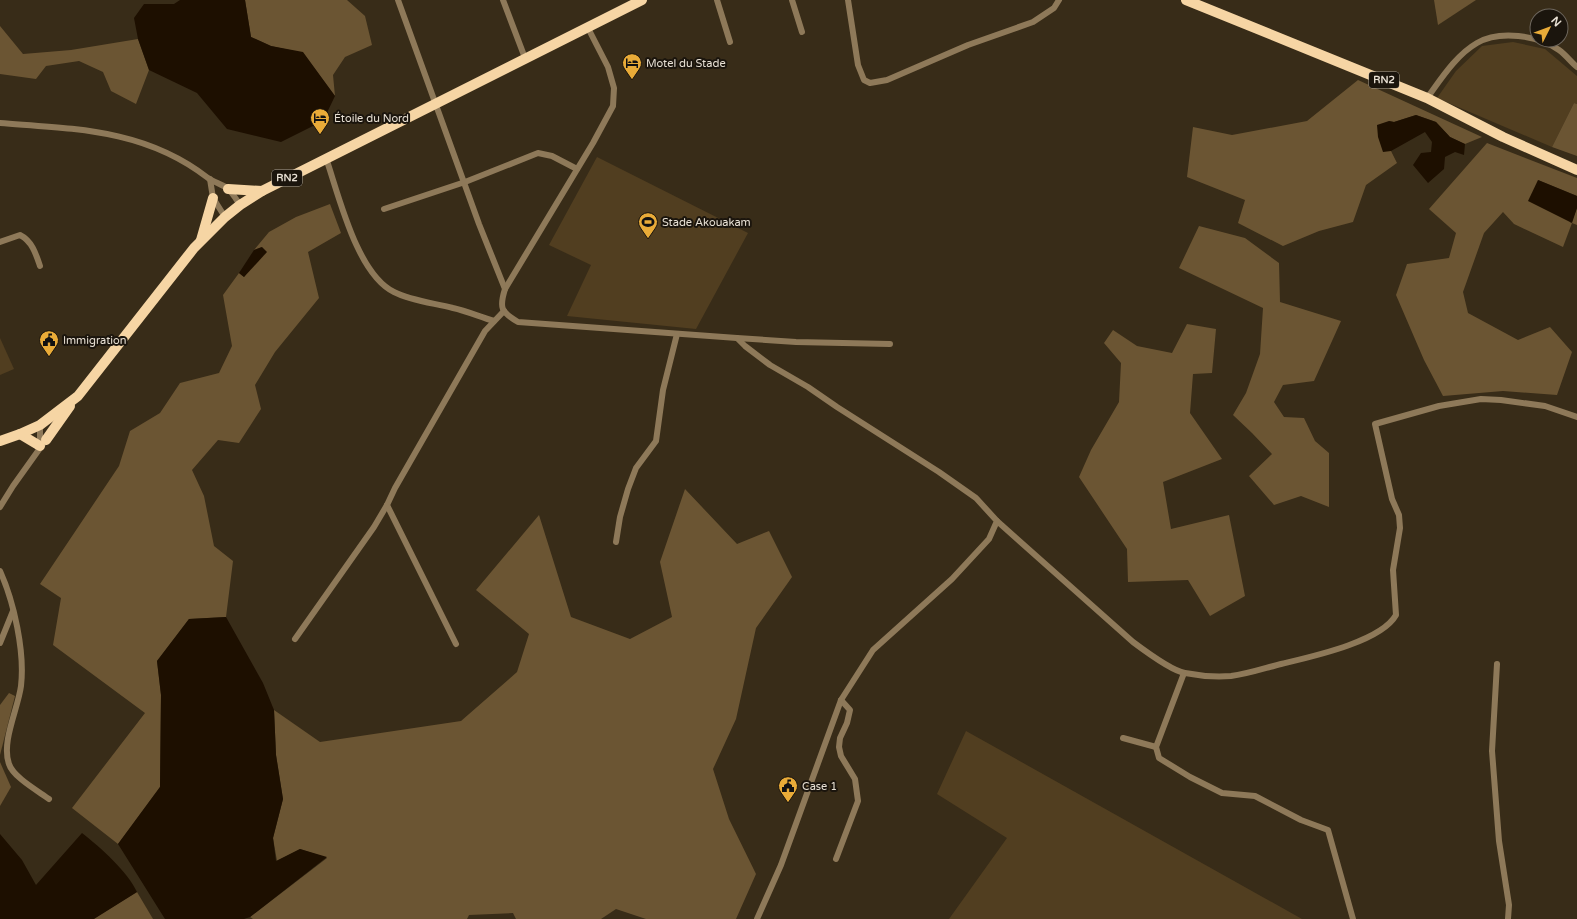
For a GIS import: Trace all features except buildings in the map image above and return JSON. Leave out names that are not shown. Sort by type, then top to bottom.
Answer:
[{"type":"highway","name":"RN2","points":[[0,441],[20,434],[44,422],[78,396],[129,329],[201,241],[240,204],[326,158],[642,0]]},
{"type":"highway","name":"RN2","points":[[1186,0],[1427,98],[1503,137],[1577,170]]},
{"type":"highway","points":[[228,189],[262,191]]},
{"type":"highway","points":[[201,241],[213,198]]},
{"type":"highway","points":[[20,434],[42,444],[78,396]]},
{"type":"street","points":[[398,0],[479,224],[505,289]]},
{"type":"street","points":[[504,0],[525,58]]},
{"type":"street","points":[[717,0],[730,42]]},
{"type":"street","points":[[792,0],[802,32]]},
{"type":"street","points":[[848,0],[858,65],[864,80],[870,83],[887,80],[968,44],[1033,22],[1054,8],[1059,0]]},
{"type":"street","points":[[588,28],[608,67],[614,88],[613,106],[505,289],[501,302],[504,311],[518,322],[796,342],[890,344]]},
{"type":"street","points":[[1427,98],[1440,80],[1461,56],[1477,43],[1492,37],[1507,36],[1545,42],[1559,50],[1577,67]]},
{"type":"street","points":[[0,123],[87,130],[120,136],[145,143],[167,153],[228,189],[240,204]]},
{"type":"street","points":[[384,209],[464,182],[538,153],[545,153],[577,169]]},
{"type":"street","points":[[326,158],[360,254],[381,282],[393,292],[406,297],[456,309],[494,321]]},
{"type":"street","points":[[210,179],[213,198],[225,217]]},
{"type":"street","points":[[0,242],[20,235],[26,238],[34,249],[40,266]]},
{"type":"street","points":[[295,639],[374,526],[478,344],[494,321],[504,311]]},
{"type":"street","points":[[616,542],[626,496],[636,468],[656,441],[663,390],[677,334]]},
{"type":"street","points":[[737,338],[745,346],[770,364],[808,387],[970,493],[997,521],[1134,642],[1154,657],[1184,673],[1209,676],[1231,676],[1251,672],[1342,648],[1368,637],[1393,620],[1396,615],[1393,570],[1397,549],[1399,522],[1375,424],[1440,406],[1481,399],[1502,400],[1545,406],[1577,416]]},
{"type":"street","points":[[42,444],[44,422]]},
{"type":"street","points":[[0,507],[42,444],[48,429],[44,422]]},
{"type":"street","points":[[387,505],[456,644]]},
{"type":"street","points":[[757,919],[781,865],[841,700],[873,650],[952,579],[989,539],[997,521]]},
{"type":"street","points":[[0,571],[13,611],[20,650],[21,686],[8,737],[7,758],[9,765],[17,775],[49,799]]},
{"type":"street","points":[[0,643],[13,611]]},
{"type":"street","points":[[1497,664],[1492,751],[1498,841],[1509,905],[1508,919]]},
{"type":"street","points":[[1184,673],[1156,747],[1159,758],[1190,777],[1222,793],[1254,796],[1301,820],[1328,830],[1353,919]]},
{"type":"street","points":[[836,859],[858,801],[855,779],[841,756],[839,747],[840,738],[847,723],[850,710],[841,700]]},
{"type":"street","points":[[1123,738],[1156,747]]},
{"type":"shaded area","points":[[180,0],[245,0],[251,37],[271,46],[303,52],[335,96],[323,121],[281,142],[227,129],[197,93],[149,70],[138,39],[134,18],[144,4],[174,4]]},
{"type":"shaded area","points":[[245,0],[347,0],[365,16],[372,45],[345,57],[333,75],[335,96],[303,53],[271,46],[251,37]]},
{"type":"shaded area","points":[[1434,0],[1476,0],[1438,25]]},
{"type":"shaded area","points":[[0,26],[23,54],[71,50],[138,39],[149,70],[136,104],[111,91],[103,72],[79,61],[46,66],[36,79],[0,74]]},
{"type":"shaded area","points":[[1513,42],[1529,46],[1529,48],[1545,49],[1577,76],[1577,104],[1574,103],[1552,147],[1437,98],[1456,71],[1482,46]]},
{"type":"shaded area","points":[[1358,80],[1482,137],[1465,144],[1450,137],[1436,122],[1416,115],[1394,122],[1389,121],[1383,151],[1391,151],[1397,163],[1366,185],[1353,222],[1319,231],[1283,246],[1238,223],[1245,200],[1187,177],[1193,127],[1232,135],[1307,121]]},
{"type":"shaded area","points":[[1574,103],[1577,104],[1577,156],[1552,147]]},
{"type":"shaded area","points":[[1416,115],[1436,122],[1450,137],[1465,144],[1464,155],[1455,152],[1445,157],[1444,169],[1428,183],[1413,165],[1421,153],[1431,152],[1432,142],[1425,132],[1391,151],[1383,152],[1378,137],[1377,125],[1389,121],[1394,122]]},
{"type":"shaded area","points":[[1487,143],[1577,178],[1577,196],[1538,180],[1571,223],[1577,208],[1577,225],[1572,223],[1563,247],[1514,224],[1503,212],[1484,233],[1463,292],[1468,313],[1518,340],[1550,327],[1572,352],[1557,395],[1503,391],[1443,396],[1424,360],[1396,295],[1407,264],[1449,258],[1456,233],[1429,209]]},
{"type":"shaded area","name":"Stade Akouakam","points":[[597,157],[748,233],[696,329],[567,316],[591,265],[549,245]]},
{"type":"shaded area","points":[[1538,180],[1577,196],[1577,208],[1572,223],[1528,201]]},
{"type":"shaded area","points":[[330,204],[341,233],[308,252],[319,298],[275,352],[255,385],[261,409],[239,443],[218,440],[192,470],[204,496],[214,546],[233,561],[226,617],[189,619],[157,661],[161,695],[160,787],[118,844],[72,808],[145,713],[53,645],[61,598],[40,584],[119,466],[130,431],[160,413],[180,383],[219,373],[232,346],[223,295],[239,273],[244,277],[262,247],[254,250],[269,232],[296,217]]},
{"type":"shaded area","points":[[1199,226],[1245,238],[1279,263],[1280,302],[1341,321],[1314,381],[1283,385],[1274,402],[1284,417],[1304,418],[1315,441],[1329,453],[1329,507],[1301,496],[1274,505],[1249,476],[1272,454],[1233,415],[1246,393],[1260,354],[1263,308],[1179,268]]},
{"type":"shaded area","points":[[262,247],[267,252],[244,277],[239,273],[254,250]]},
{"type":"shaded area","points":[[1187,324],[1216,329],[1212,373],[1193,374],[1190,413],[1222,459],[1163,482],[1171,529],[1229,515],[1245,596],[1210,616],[1188,580],[1128,582],[1127,549],[1079,477],[1091,450],[1119,402],[1121,363],[1104,343],[1113,330],[1137,346],[1172,353]]},
{"type":"shaded area","points":[[0,338],[14,369],[0,375]]},
{"type":"shaded area","points":[[685,489],[737,544],[769,531],[792,577],[756,628],[736,719],[713,769],[729,819],[756,874],[736,919],[646,919],[616,909],[601,919],[516,919],[513,913],[469,915],[467,919],[253,919],[250,917],[327,858],[300,849],[277,861],[273,838],[283,799],[276,755],[274,710],[320,742],[461,721],[517,672],[529,634],[476,590],[539,515],[571,617],[630,639],[672,617],[660,562]]},
{"type":"shaded area","points":[[226,617],[263,683],[274,710],[276,755],[283,799],[273,838],[276,861],[300,849],[327,857],[250,917],[244,919],[165,919],[118,844],[160,787],[161,695],[157,661],[189,619]]},
{"type":"shaded area","points":[[9,693],[15,696],[0,755],[0,705]]},
{"type":"shaded area","points":[[966,731],[1302,919],[949,919],[1007,838],[937,794]]},
{"type":"shaded area","points":[[0,762],[11,787],[0,806]]},
{"type":"shaded area","points":[[82,833],[97,845],[120,868],[133,884],[137,892],[94,919],[0,919],[0,834],[22,860],[36,885]]},
{"type":"shaded area","points":[[137,892],[153,919],[93,919]]},
{"type":"place","name":"Motel du Stade","points":[[632,80]]},
{"type":"place","name":"Étoile du Nord","points":[[320,135]]},
{"type":"place","name":"Stade Akouakam","points":[[648,239]]},
{"type":"place","name":"Immigration","points":[[49,357]]},
{"type":"place","name":"Case 1","points":[[788,803]]}]
